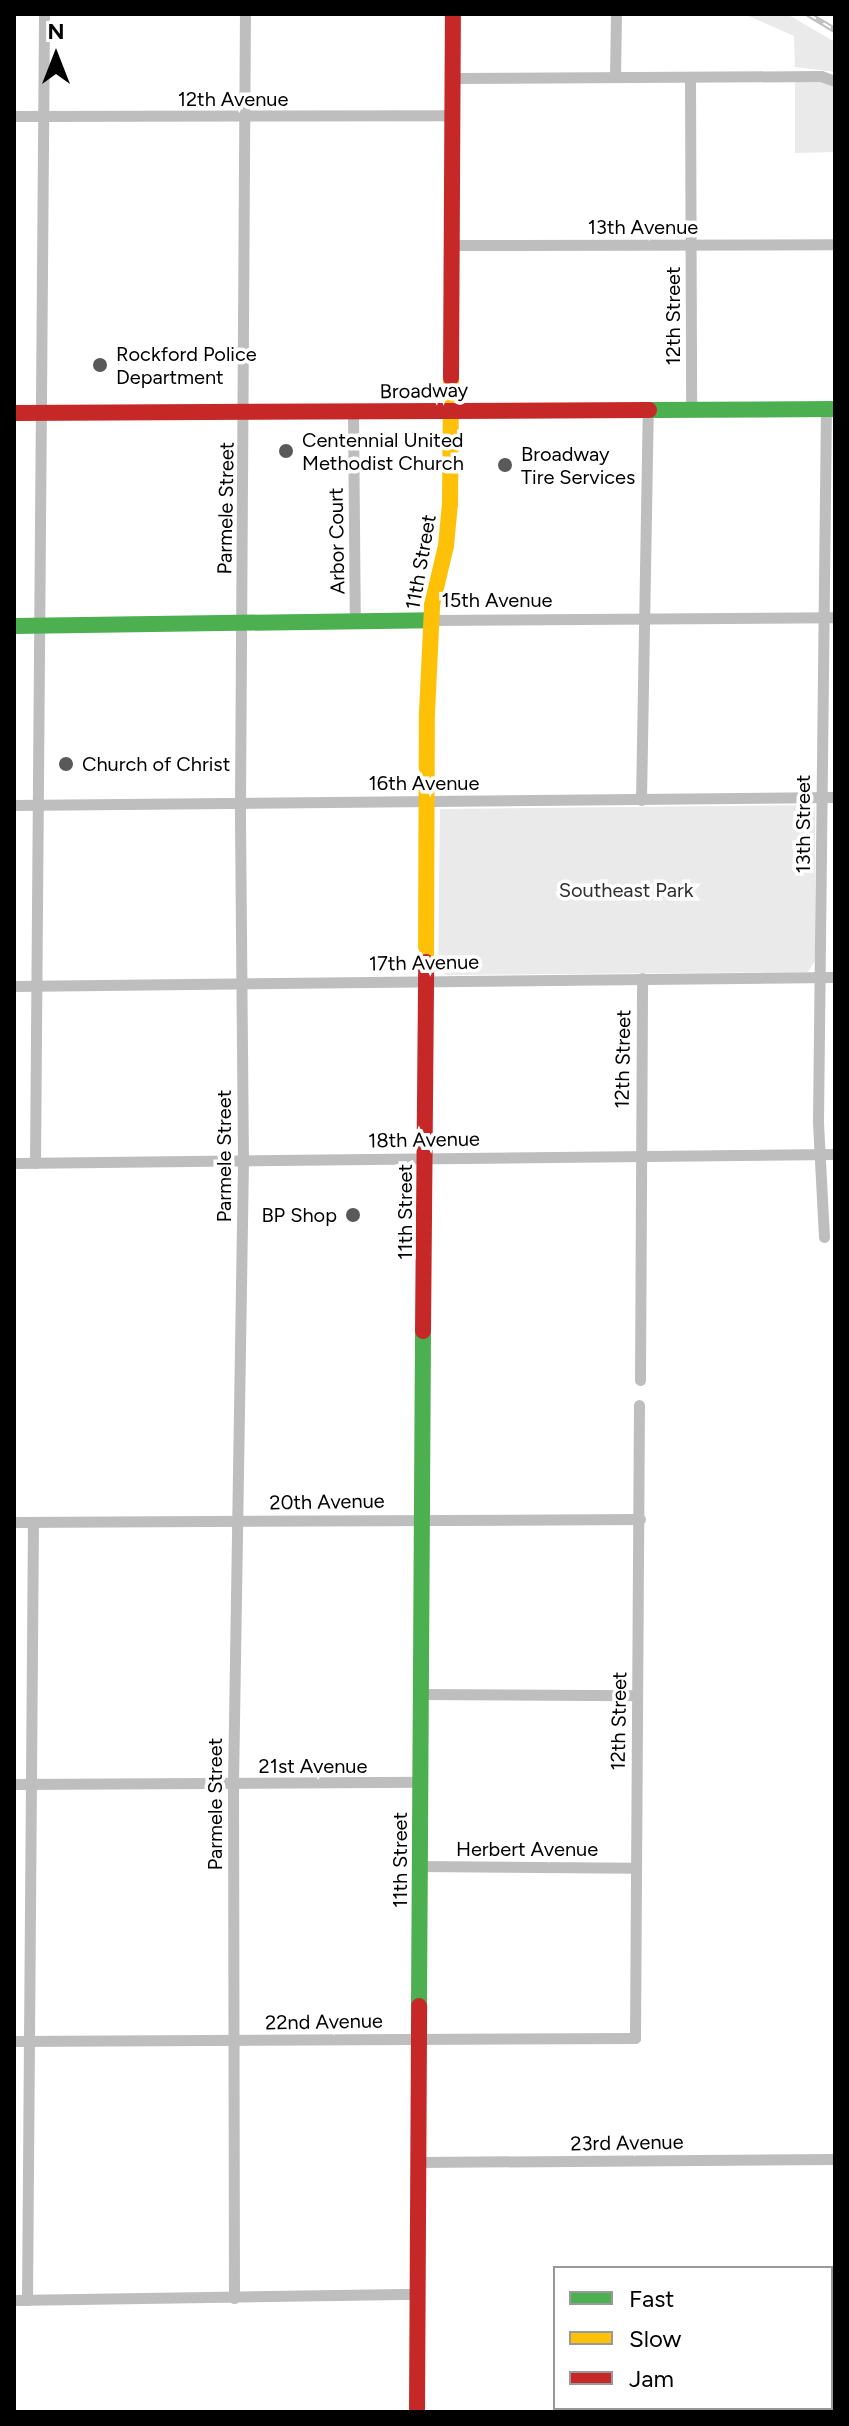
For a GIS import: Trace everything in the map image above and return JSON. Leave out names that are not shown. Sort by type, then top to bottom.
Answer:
[{"type":"main road","name":"11th Street","points":[[417,2412],[427,801],[431,620],[449,524],[453,14]]},
{"type":"main road","name":"Broadway","points":[[14,413],[830,410]]},
{"type":"main road","name":"15th Avenue","points":[[14,626],[431,620]]},
{"type":"street","points":[[35,1163],[44,14]]},
{"type":"street","name":"Parmele Street","points":[[234,2298],[233,1784],[243,1163],[240,803],[245,411],[245,14]]},
{"type":"street","points":[[615,77],[616,14]]},
{"type":"street","points":[[452,78],[821,76],[835,81]]},
{"type":"street","name":"12th Street","points":[[690,77],[691,410]]},
{"type":"street","name":"12th Avenue","points":[[14,116],[452,115]]},
{"type":"street","name":"13th Avenue","points":[[452,245],[835,244]]},
{"type":"street","points":[[641,800],[648,410]]},
{"type":"street","name":"13th Street","points":[[824,1237],[819,1154],[821,797],[829,617],[830,410]]},
{"type":"street","name":"Arbor Court","points":[[353,412],[355,621]]},
{"type":"street","name":"15th Avenue","points":[[431,620],[829,617]]},
{"type":"street","name":"16th Avenue","points":[[14,805],[835,797]]},
{"type":"street","name":"17th Avenue","points":[[14,986],[835,977]]},
{"type":"street","name":"12th Street","points":[[640,1380],[642,978]]},
{"type":"street","name":"18th Avenue","points":[[14,1163],[243,1163],[425,1157],[835,1154]]},
{"type":"street","name":"12th Street","points":[[635,2038],[639,1405]]},
{"type":"street","name":"20th Avenue","points":[[14,1522],[640,1519]]},
{"type":"street","points":[[33,1522],[29,2041],[20,2300],[418,2294]]},
{"type":"street","points":[[420,1694],[637,1695]]},
{"type":"street","name":"21st Avenue","points":[[14,1784],[421,1782]]},
{"type":"street","name":"Herbert Avenue","points":[[420,1866],[634,1868]]},
{"type":"street","name":"22nd Avenue","points":[[14,2041],[635,2038]]},
{"type":"street","name":"23rd Avenue","points":[[419,2162],[835,2159]]},
{"type":"green space","points":[[744,14],[787,14],[835,42],[835,72],[795,67],[794,36]]},
{"type":"green space","points":[[795,81],[828,82],[835,87],[835,152],[795,153]]},
{"type":"green space","name":"Southeast Park","points":[[808,805],[815,809],[815,961],[808,972],[445,975],[438,969],[440,809]]},
{"type":"railway","points":[[808,14],[835,30]]},
{"type":"traffic: fast","points":[[649,410],[835,409]]},
{"type":"traffic: fast","points":[[14,626],[431,620]]},
{"type":"traffic: fast","points":[[419,2006],[423,1331]]},
{"type":"traffic: slow","points":[[426,962],[427,713],[432,605],[446,546],[450,504],[451,378]]},
{"type":"traffic: jam","points":[[451,378],[453,14]]},
{"type":"traffic: jam","points":[[14,413],[649,410]]},
{"type":"traffic: jam","points":[[423,1331],[426,962]]},
{"type":"traffic: jam","points":[[417,2412],[419,2006]]},
{"type":"place","name":"Rockford Police Department","points":[[100,365]]},
{"type":"place","name":"Centennial United Methodist Church","points":[[286,451]]},
{"type":"place","name":"Broadway Tire Services","points":[[505,465]]},
{"type":"place","name":"Church of Christ","points":[[66,764]]},
{"type":"place","name":"BP Shop","points":[[353,1215]]}]
